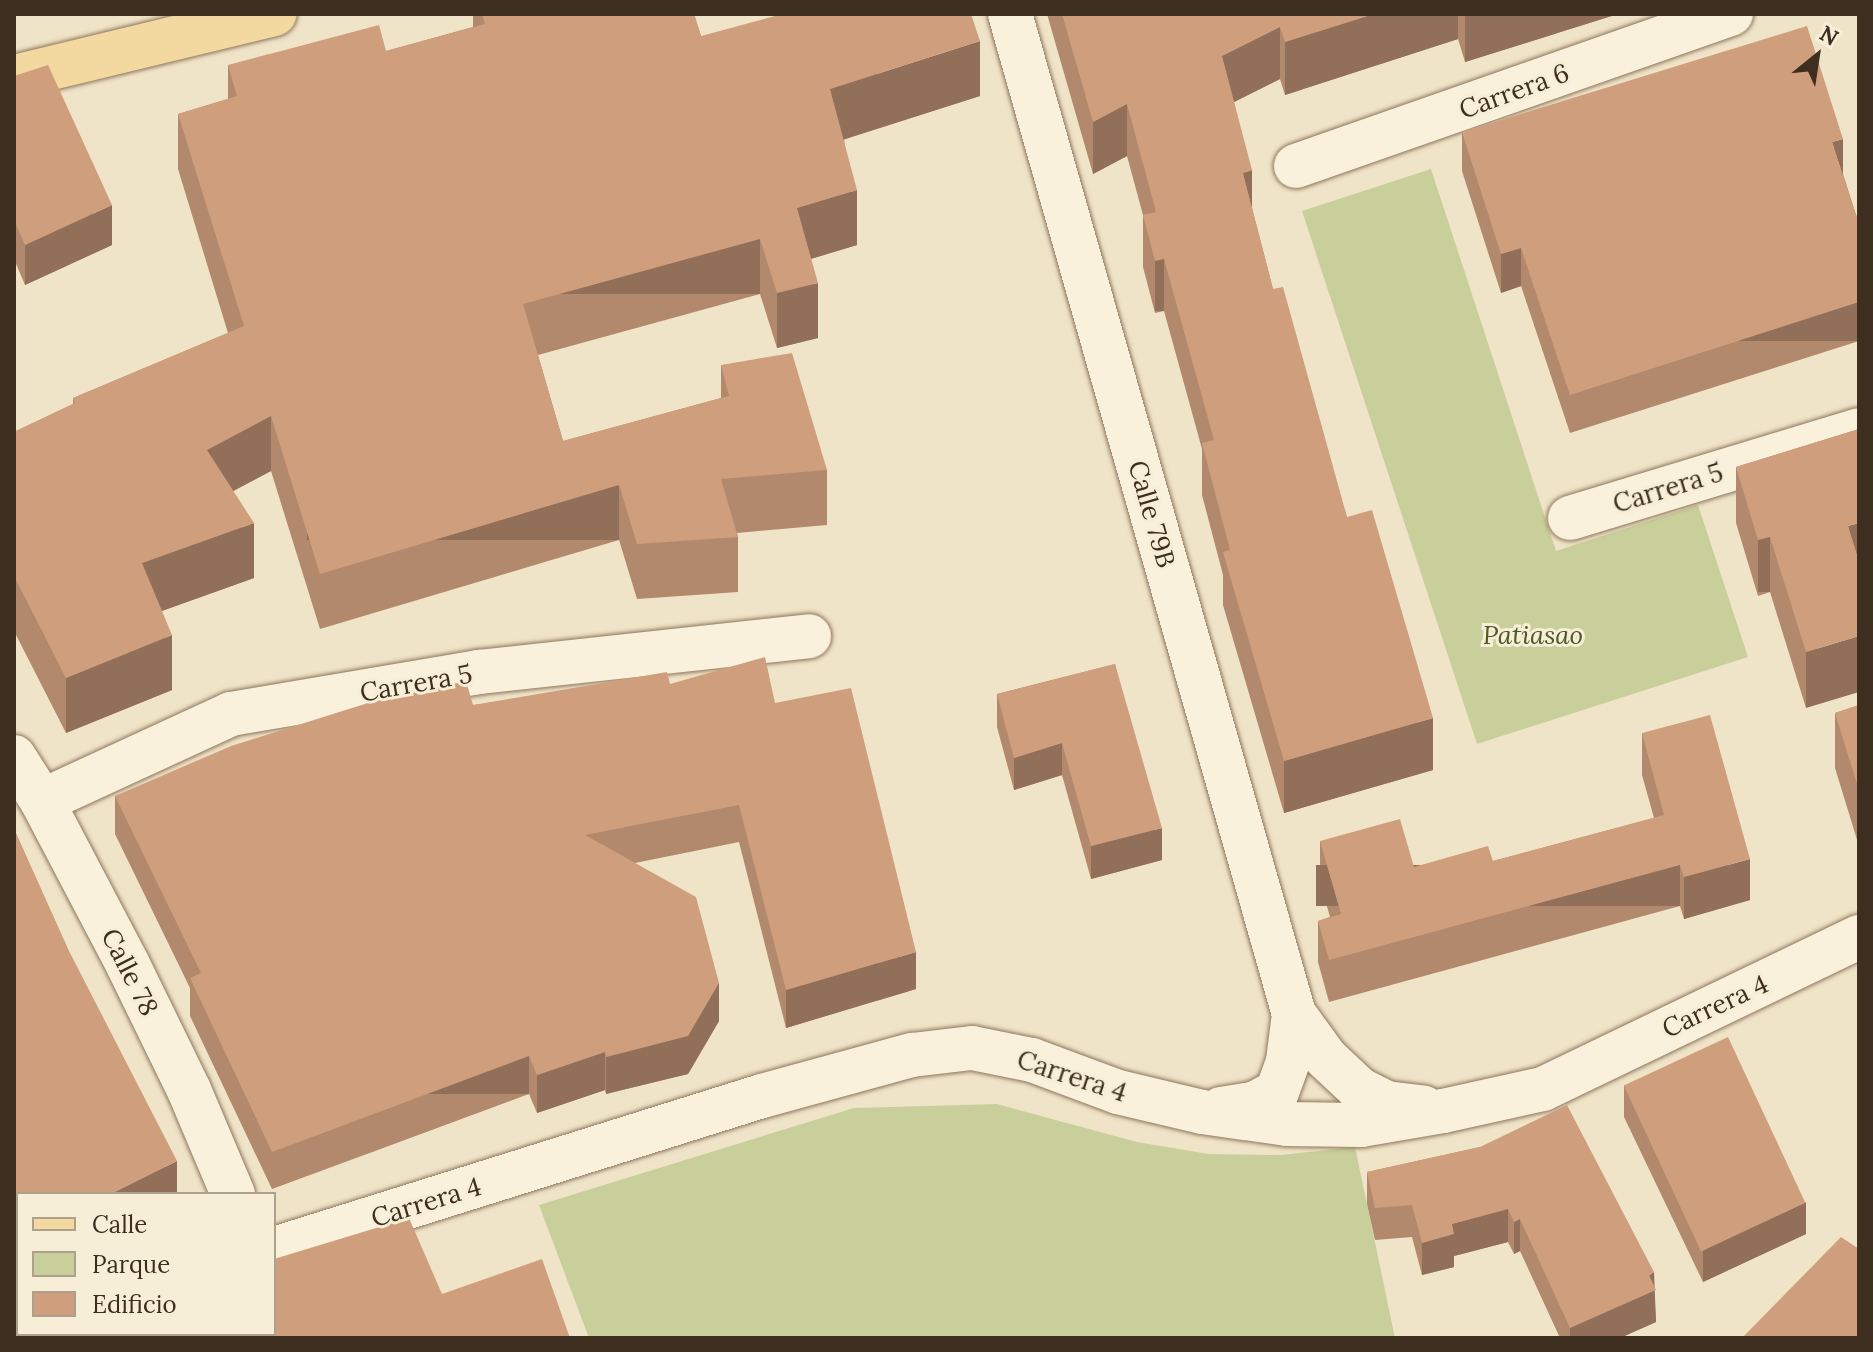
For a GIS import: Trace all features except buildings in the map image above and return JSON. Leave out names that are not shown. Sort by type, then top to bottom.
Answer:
[{"type":"main road","points":[[14,77],[274,14]]},
{"type":"street","name":"Calle 79B","points":[[1010,14],[1294,1014],[1326,1058],[1359,1089],[1386,1103],[1443,1111]]},
{"type":"street","name":"Carrera 6","points":[[1296,166],[1731,14]]},
{"type":"street","name":"Carrera 5","points":[[1570,518],[1859,430]]},
{"type":"street","name":"Carrera 5","points":[[42,801],[231,714],[479,672],[809,636]]},
{"type":"street","name":"Calle 78","points":[[14,757],[42,801],[128,965],[189,1090],[232,1192]]},
{"type":"street","name":"Carrera 4","points":[[276,1248],[762,1096],[912,1055],[972,1048],[1032,1060],[1118,1092],[1202,1112],[1287,1124],[1361,1125],[1443,1111],[1543,1089],[1859,937]]},
{"type":"street","name":"Calle 79B","points":[[1202,1112],[1254,1104],[1277,1092],[1288,1061],[1294,1014]]},
{"type":"green space","name":"Patiasao","points":[[1431,169],[1556,551],[1698,505],[1748,657],[1477,744],[1302,211]]},
{"type":"green space","points":[[997,1104],[1137,1142],[1209,1154],[1281,1155],[1355,1147],[1395,1338],[589,1338],[539,1205],[854,1108]]}]
